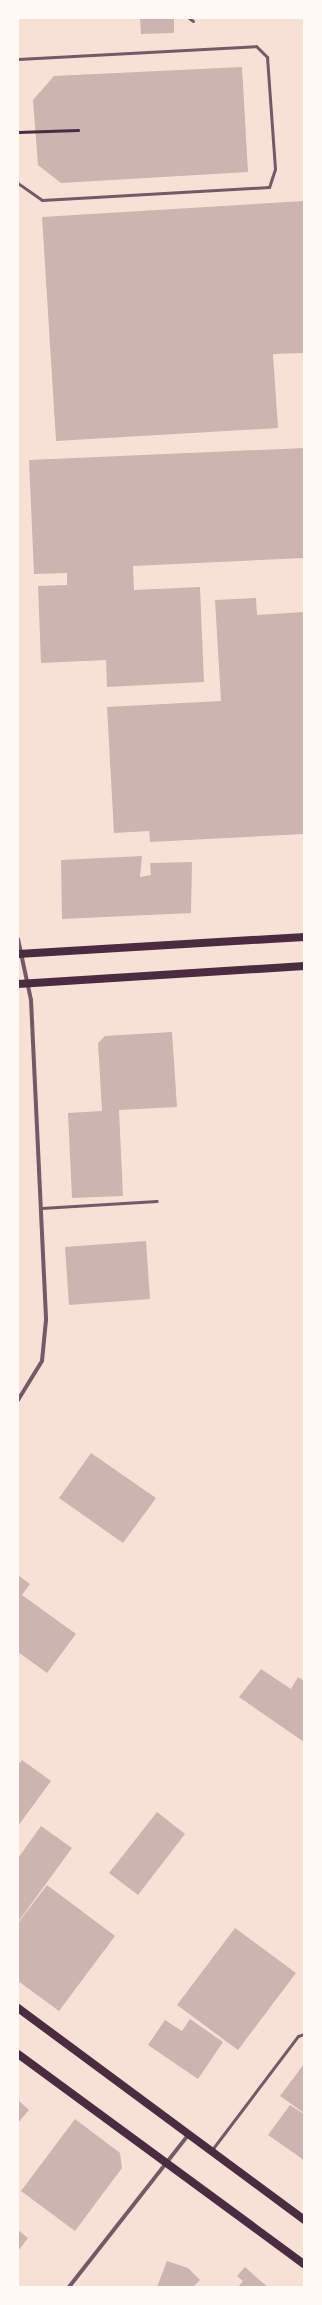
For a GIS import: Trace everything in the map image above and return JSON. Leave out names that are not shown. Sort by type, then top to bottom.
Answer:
[{"type":"main road","points":[[18,954],[304,938]]},
{"type":"main road","points":[[18,984],[304,966]]},
{"type":"main road","points":[[18,2008],[304,2220]]},
{"type":"main road","points":[[18,2054],[304,2264]]},
{"type":"street","points":[[18,939],[18,954],[30,984],[46,1320],[42,1361],[18,1400]]},
{"type":"street","points":[[69,2287],[188,2135]]},
{"type":"lane","points":[[189,18],[193,21]]},
{"type":"lane","points":[[18,59],[256,46],[267,57],[275,169],[269,187],[50,200],[42,200],[18,183]]},
{"type":"lane","points":[[41,1208],[157,1201]]},
{"type":"lane","points":[[211,2151],[298,2036],[304,2034]]},
{"type":"path","points":[[18,132],[78,130]]},
{"type":"building","points":[[140,18],[174,18],[174,33],[141,34]]},
{"type":"building","points":[[242,67],[248,172],[61,183],[38,165],[33,100],[54,76]]},
{"type":"building","points":[[304,201],[304,353],[273,354],[278,428],[56,441],[42,217]]},
{"type":"building","points":[[304,448],[304,558],[133,566],[134,590],[200,587],[204,682],[107,687],[106,660],[41,663],[38,586],[67,585],[67,573],[34,574],[29,460]]},
{"type":"building","points":[[256,598],[257,615],[304,612],[304,834],[150,842],[149,831],[114,833],[107,707],[221,701],[215,600]]},
{"type":"building","points":[[142,856],[140,877],[151,875],[150,863],[192,862],[191,913],[62,919],[61,860]]},
{"type":"building","points":[[172,1032],[177,1107],[119,1110],[123,1196],[72,1198],[68,1113],[102,1111],[98,1043],[105,1036]]},
{"type":"building","points":[[146,1241],[150,1299],[69,1305],[65,1247]]},
{"type":"building","points":[[91,1453],[156,1498],[123,1543],[59,1498]]},
{"type":"building","points":[[18,1575],[30,1584],[22,1595],[76,1634],[47,1673],[18,1652]]},
{"type":"building","points":[[261,1669],[291,1689],[298,1677],[304,1681],[304,1742],[239,1697]]},
{"type":"building","points":[[22,1760],[51,1781],[18,1826],[18,1765]]},
{"type":"building","points":[[157,1812],[185,1834],[138,1895],[109,1873]]},
{"type":"building","points":[[41,1826],[72,1848],[18,1922],[18,1858]]},
{"type":"building","points":[[47,1885],[115,1936],[59,2011],[18,1981],[18,1923]]},
{"type":"building","points":[[235,1928],[296,1973],[238,2050],[177,2005]]},
{"type":"building","points":[[190,2019],[223,2042],[198,2079],[148,2045],[165,2020],[182,2031]]},
{"type":"building","points":[[304,2064],[304,2113],[280,2096]]},
{"type":"building","points":[[18,2100],[29,2110],[18,2123]]},
{"type":"building","points":[[290,2105],[304,2114],[304,2160],[268,2135]]},
{"type":"building","points":[[75,2119],[120,2153],[122,2168],[75,2231],[21,2191]]},
{"type":"building","points":[[18,2230],[28,2238],[18,2251]]},
{"type":"building","points":[[167,2261],[188,2268],[200,2280],[193,2287],[157,2287]]},
{"type":"building","points":[[245,2267],[268,2287],[238,2287],[243,2281],[237,2276]]}]
